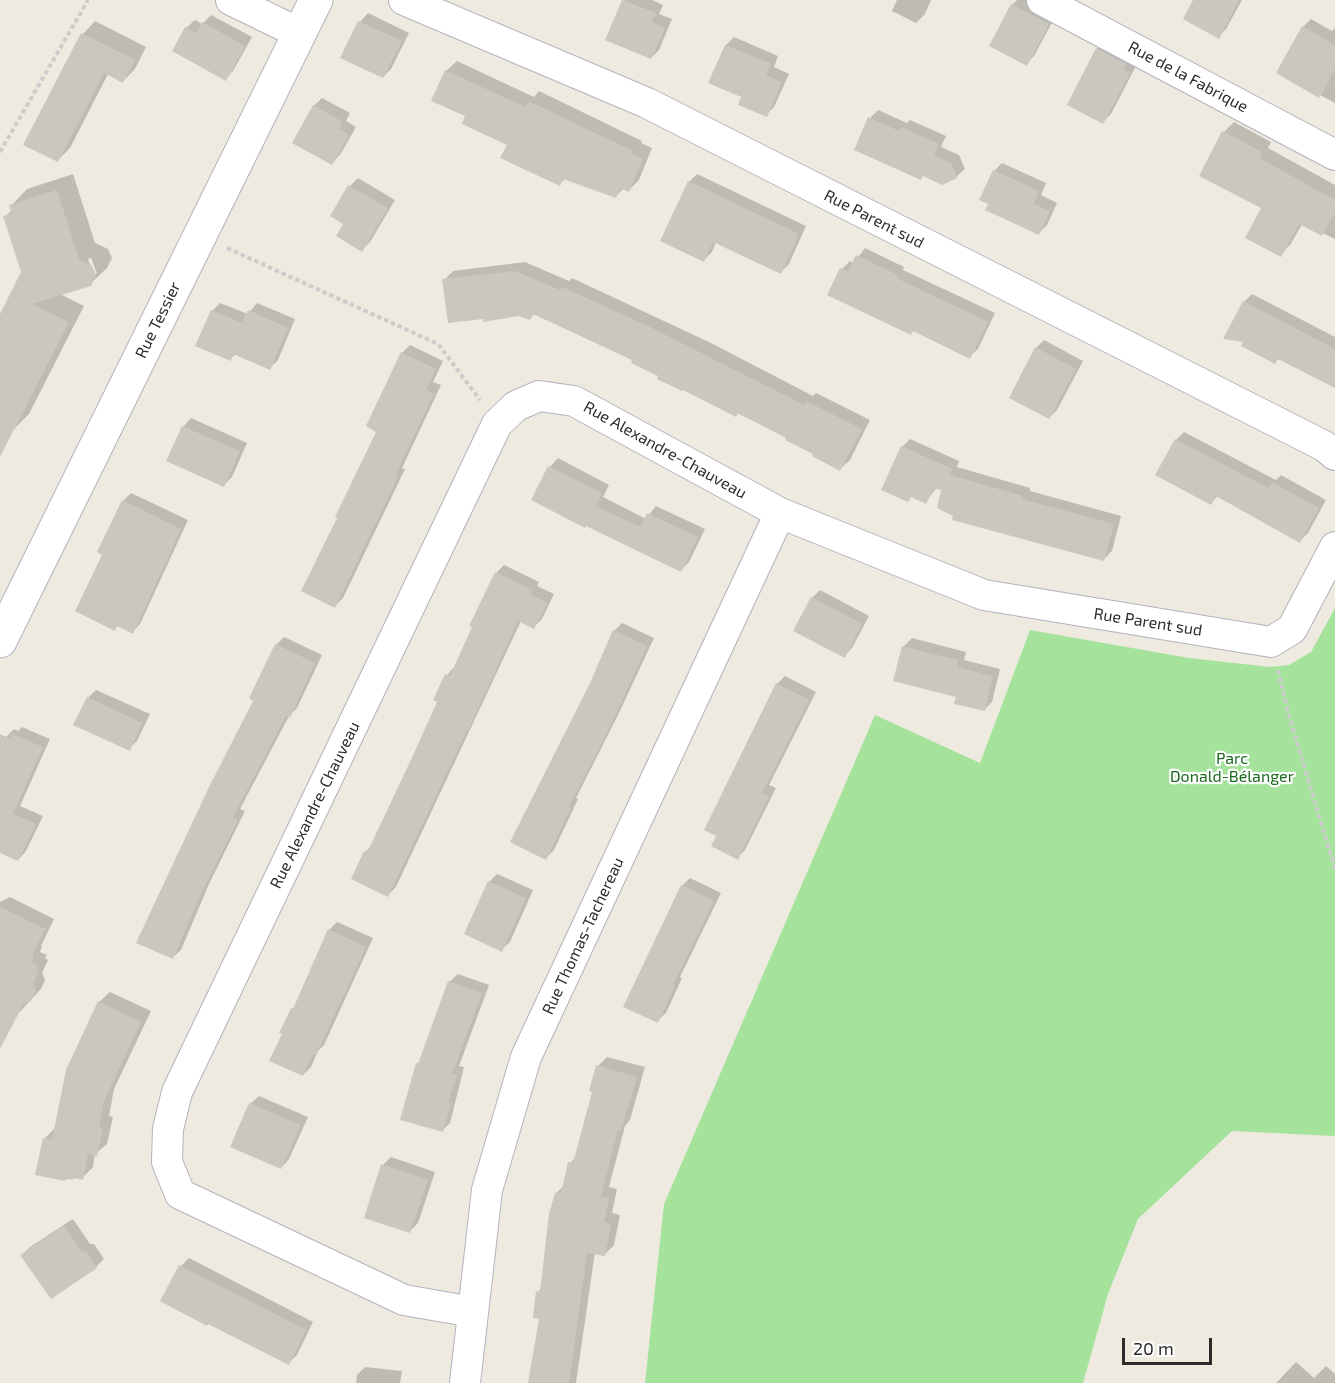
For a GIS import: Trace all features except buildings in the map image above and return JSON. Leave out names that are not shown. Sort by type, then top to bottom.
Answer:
[{"type":"street","points":[[231,0],[299,33]]},
{"type":"street","name":"Rue Tessier","points":[[0,641],[316,0]]},
{"type":"street","name":"Rue Parent sud","points":[[404,0],[647,103],[1324,446],[1335,455]]},
{"type":"street","name":"Rue de la Fabrique","points":[[1042,0],[1335,155]]},
{"type":"street","name":"Rue Alexandre-Chauveau","points":[[473,1312],[404,1300],[180,1194],[166,1162],[168,1129],[177,1092],[497,424],[516,406],[539,396],[574,400],[780,513]]},
{"type":"street","name":"Rue Parent sud","points":[[780,513],[984,595],[1271,642],[1292,629],[1335,547]]},
{"type":"street","name":"Rue Thomas-Tachereau","points":[[465,1383],[487,1191],[526,1058],[780,513]]},
{"type":"path","points":[[0,152],[88,0]]},
{"type":"path","points":[[200,235],[438,344],[497,424]]},
{"type":"path","points":[[1283,690],[1335,868]]},
{"type":"green space","name":"Parc Donald-Bélanger","points":[[1335,608],[1335,1136],[1232,1131],[1138,1219],[1108,1294],[1083,1383],[645,1383],[664,1204],[875,715],[980,763],[1030,630],[1189,658],[1270,667],[1289,665],[1311,652]]}]
